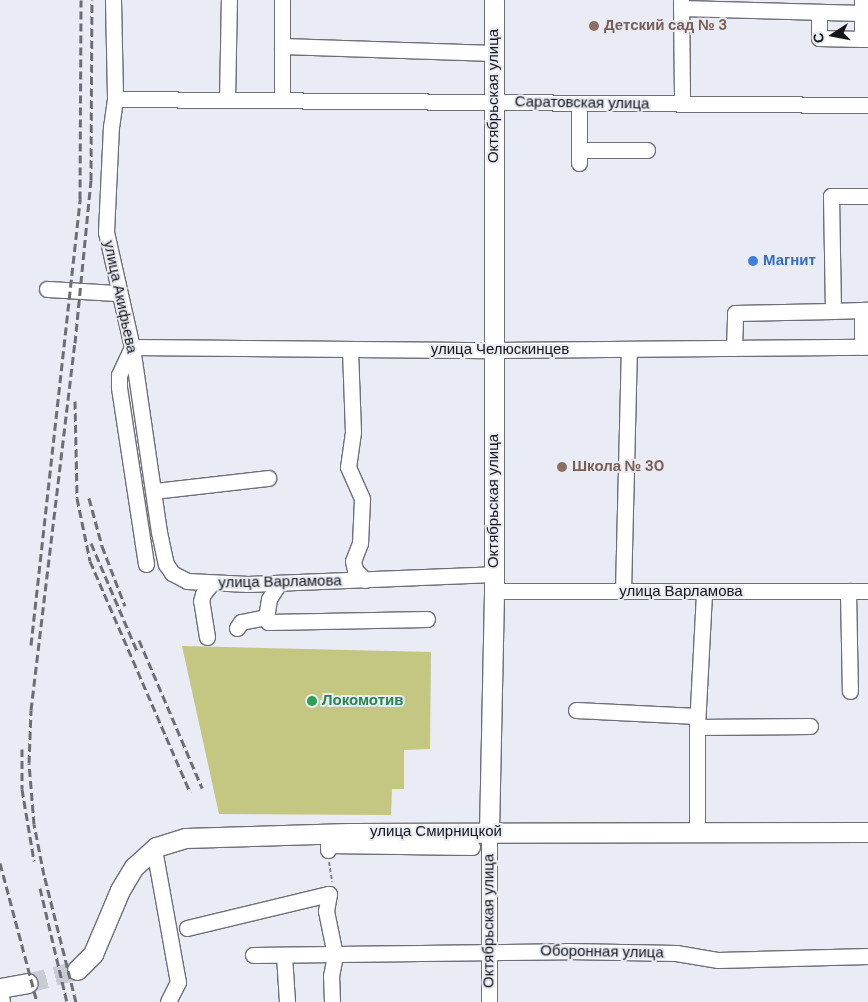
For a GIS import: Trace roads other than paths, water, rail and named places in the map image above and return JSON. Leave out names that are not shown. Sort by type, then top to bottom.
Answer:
[{"type":"main road","name":"Октябрьская улица","points":[[490,832],[494,583],[494,0]]},
{"type":"main road","name":"улица Смирницкой","points":[[77,970],[93,954],[126,878],[154,849],[169,842],[207,835],[490,832],[868,832]]},
{"type":"main road","points":[[0,988],[28,983]]},
{"type":"street","name":"улица Акифьева","points":[[114,0],[115,99],[110,126],[106,232],[117,293],[132,347],[166,564],[172,573],[190,581]]},
{"type":"street","points":[[227,100],[229,0]]},
{"type":"street","points":[[282,0],[282,100]]},
{"type":"street","points":[[682,104],[681,4],[819,12],[862,7],[865,39],[818,38],[819,12]]},
{"type":"street","points":[[282,46],[494,53]]},
{"type":"street","name":"Саратовская улица","points":[[115,99],[868,105]]},
{"type":"street","points":[[579,103],[579,156],[647,150]]},
{"type":"street","points":[[833,311],[831,196],[868,196]]},
{"type":"street","points":[[46,289],[117,293]]},
{"type":"street","points":[[734,348],[735,313],[865,310],[865,347]]},
{"type":"street","points":[[132,347],[119,374],[118,386],[146,564]]},
{"type":"street","name":"улица Челюскинцев","points":[[132,347],[350,350],[865,347]]},
{"type":"street","points":[[623,592],[629,349]]},
{"type":"street","points":[[350,350],[354,432],[348,467],[362,499],[360,543],[353,560],[355,570],[365,580]]},
{"type":"street","points":[[154,491],[268,478]]},
{"type":"street","name":"улица Варламова","points":[[190,581],[207,589],[279,583],[365,580],[494,583],[623,592],[868,591]]},
{"type":"street","points":[[279,583],[269,599],[266,617],[268,622],[282,624],[428,618]]},
{"type":"street","points":[[207,589],[207,637]]},
{"type":"street","points":[[848,591],[850,691]]},
{"type":"street","points":[[697,832],[697,722],[704,592]]},
{"type":"street","points":[[237,628],[241,622],[266,617]]},
{"type":"street","points":[[576,710],[697,722],[810,726]]},
{"type":"street","name":"Октябрьская улица","points":[[489,1002],[490,832]]},
{"type":"street","points":[[328,850],[328,845],[472,847]]},
{"type":"street","points":[[154,849],[181,1002]]},
{"type":"street","points":[[188,928],[329,894],[326,911],[336,955],[331,976],[332,1002]]},
{"type":"street","name":"Оборонная улица","points":[[253,955],[489,952],[676,953],[718,960],[868,956]]},
{"type":"street","points":[[284,955],[287,1002]]},
{"type":"street","points":[[168,1002],[178,982]]},
{"type":"street","points":[[0,988],[2,1002]]},
{"type":"tunnel","points":[[28,983],[77,970]]},
{"type":"railway","points":[[31,645],[80,199],[81,0]]},
{"type":"railway","points":[[76,1002],[44,875],[34,824],[29,763],[31,710],[75,343],[91,180],[92,0]]},
{"type":"railway","points":[[75,401],[77,498],[90,561],[190,792]]},
{"type":"railway","points":[[89,498],[102,546],[125,606]]},
{"type":"railway","points":[[91,543],[137,651]]},
{"type":"railway","points":[[139,640],[202,788]]},
{"type":"railway","points":[[22,749],[22,789],[34,861]]},
{"type":"railway","points":[[0,863],[37,1002]]},
{"type":"railway","points":[[40,888],[67,1002]]},
{"type":"place","name":"Детский сад № 3","points":[[594,26]]},
{"type":"place","name":"Магнит","points":[[753,261]]},
{"type":"place","name":"Школа № 30","points":[[562,467]]},
{"type":"place","name":"Локомотив","points":[[312,701]]}]
